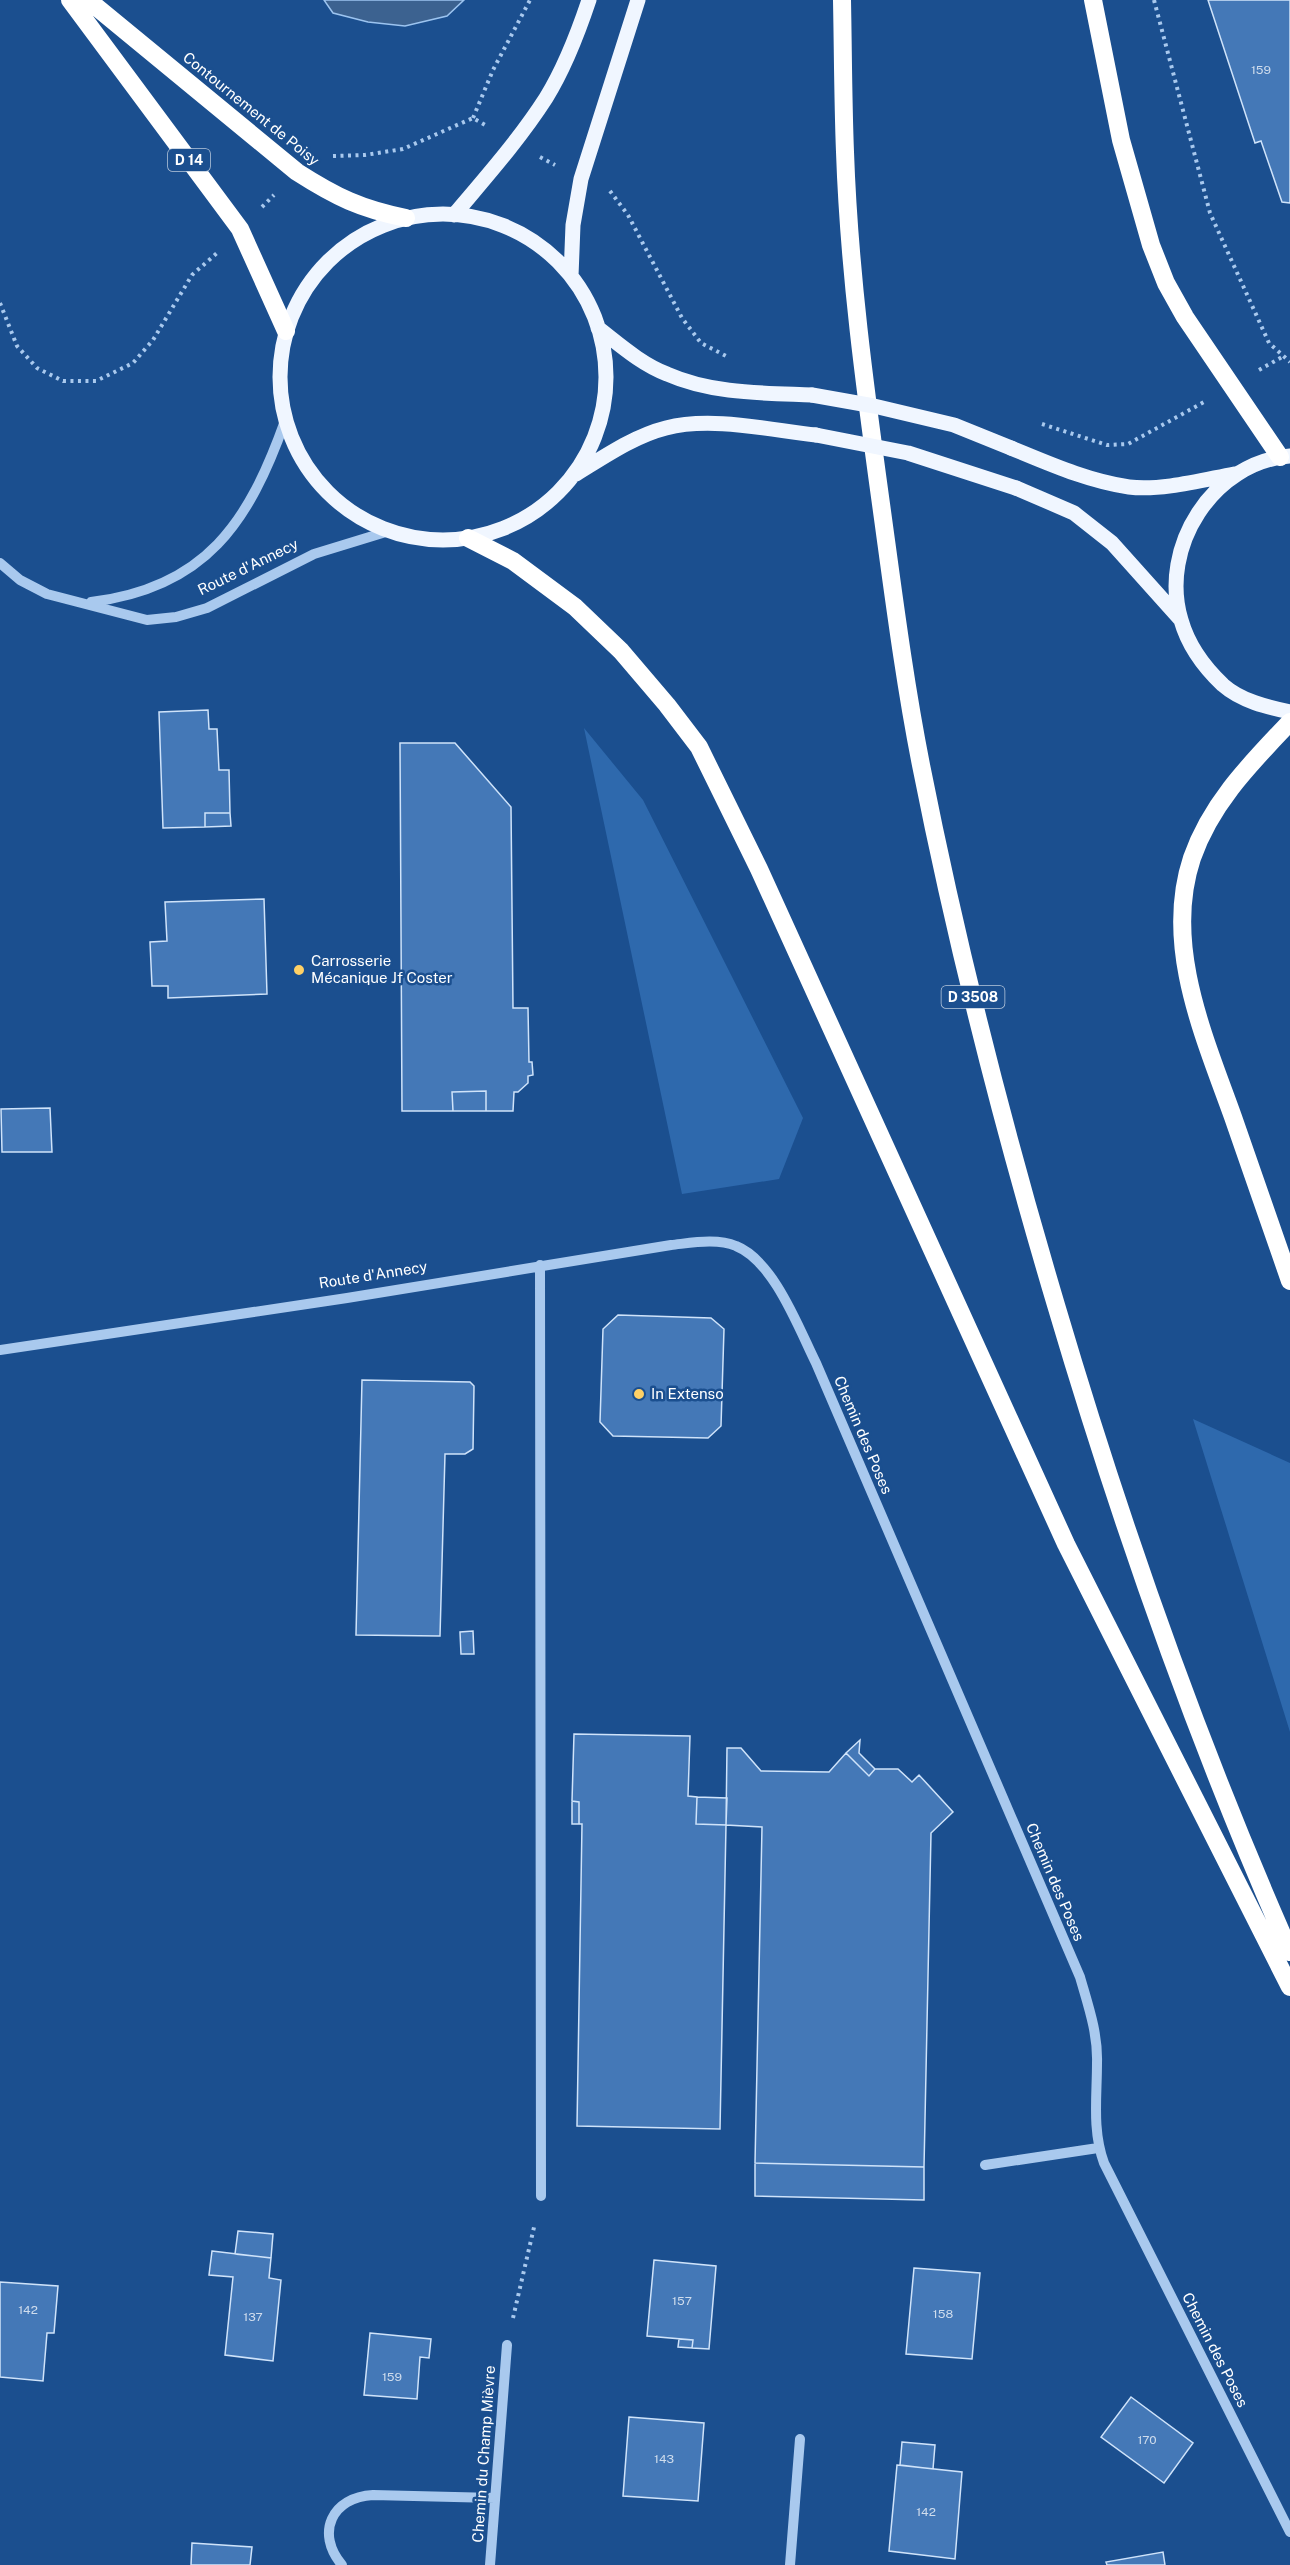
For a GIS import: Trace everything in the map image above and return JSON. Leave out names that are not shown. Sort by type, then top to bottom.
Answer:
[{"type":"highway","name":"D 14","points":[[70,0],[240,229],[286,332]]},
{"type":"highway","name":"Contournement de Poisy","points":[[88,0],[297,172],[335,196],[370,211],[406,218]]},
{"type":"highway","name":"D 3508","points":[[842,0],[845,155],[862,370],[920,760],[953,917],[1016,1171],[1100,1452],[1187,1703],[1246,1853],[1290,1952]]},
{"type":"highway","points":[[1093,0],[1121,140],[1151,245],[1166,283],[1185,317],[1231,387],[1285,457]]},
{"type":"highway","points":[[468,538],[513,561],[575,607],[621,651],[699,747],[759,868],[1066,1544],[1290,1987]]},
{"type":"highway","points":[[1290,722],[1242,773],[1223,797],[1206,827],[1192,858],[1184,891],[1182,932],[1188,979],[1205,1037],[1290,1281]]},
{"type":"main road","points":[[454,215],[516,141],[547,96],[589,0]]},
{"type":"main road","points":[[571,276],[573,225],[581,178],[638,0]]},
{"type":"main road","points":[[454,215],[481,219],[531,240],[553,256],[571,276],[587,301],[598,328],[606,366],[604,404],[593,441],[574,475],[552,498],[527,517],[499,530],[468,538],[442,540],[415,538],[389,531],[361,518],[335,500],[314,477],[297,451],[285,421],[280,361],[286,332],[297,304],[312,280],[331,259],[354,241],[379,227],[406,218],[454,215]]},
{"type":"main road","points":[[598,328],[635,357],[667,375],[712,388],[812,395],[874,406],[954,425],[1076,474],[1131,487],[1179,485],[1237,474]]},
{"type":"main road","points":[[574,475],[621,446],[665,428],[706,423],[816,435],[908,453],[1016,488],[1074,513],[1112,543],[1181,620],[1198,656],[1225,686],[1259,705],[1290,712]]},
{"type":"main road","points":[[1181,620],[1176,587],[1179,554],[1192,523],[1211,495],[1237,474],[1258,463],[1285,457]]},
{"type":"street","name":"Route d'Annecy","points":[[85,603],[118,599],[144,591],[201,561],[220,545],[251,503],[270,465],[285,421]]},
{"type":"street","name":"Route d'Annecy","points":[[0,563],[20,580],[47,594],[147,620],[176,617],[207,608],[314,554],[389,531]]},
{"type":"street","name":"Route d'Annecy","points":[[0,1350],[698,1242],[735,1245],[748,1253]]},
{"type":"street","name":"Chemin des Poses","points":[[748,1253],[765,1270],[779,1290],[816,1363],[1080,1977],[1093,2022],[1096,2051],[1095,2103],[1098,2148],[1290,2532]]},
{"type":"street","points":[[540,1265],[541,2196]]},
{"type":"street","points":[[985,2165],[1098,2148]]},
{"type":"street","name":"Chemin du Champ Mièvre","points":[[490,2565],[507,2345]]},
{"type":"street","points":[[790,2565],[800,2439]]},
{"type":"street","points":[[342,2565],[329,2544],[329,2531],[332,2519],[349,2500],[373,2495],[495,2498]]},
{"type":"path","points":[[0,303],[17,346],[37,368],[63,381],[96,381],[133,363],[153,340],[192,275],[297,172],[321,156],[365,155],[403,149],[473,118],[493,70],[530,0]]},
{"type":"path","points":[[1154,0],[1210,213],[1269,343],[1290,362]]},
{"type":"path","points":[[473,118],[547,161],[581,178],[607,187],[627,215],[682,318],[701,343],[728,357],[740,358]]},
{"type":"path","points":[[1041,424],[1107,445],[1128,444],[1282,357]]},
{"type":"path","points":[[507,2345],[541,2196]]},
{"type":"shaded area","points":[[324,0],[464,0],[447,16],[405,26],[368,22],[333,13]]},
{"type":"shaded area","points":[[584,728],[643,800],[803,1118],[779,1179],[682,1194]]},
{"type":"shaded area","points":[[1193,1419],[1290,1463],[1290,1732]]},
{"type":"building","points":[[1208,0],[1290,0],[1290,203],[1282,202],[1261,141],[1255,143]]},
{"type":"building","points":[[208,710],[209,729],[217,729],[219,770],[229,770],[230,813],[205,813],[205,827],[163,828],[159,712]]},
{"type":"building","points":[[400,743],[455,743],[511,807],[513,1008],[528,1008],[529,1062],[532,1062],[533,1075],[528,1076],[528,1083],[518,1092],[514,1092],[513,1111],[486,1111],[486,1091],[452,1092],[453,1111],[402,1111]]},
{"type":"building","points":[[205,813],[230,813],[231,826],[205,827]]},
{"type":"building","points":[[264,899],[267,994],[168,998],[168,986],[152,986],[150,942],[167,941],[165,902]]},
{"type":"building","points":[[486,1091],[486,1111],[453,1111],[452,1092]]},
{"type":"building","points":[[50,1108],[52,1152],[2,1152],[1,1109]]},
{"type":"building","points":[[618,1315],[711,1318],[724,1329],[721,1426],[708,1438],[613,1436],[600,1422],[603,1329]]},
{"type":"building","points":[[362,1380],[470,1382],[474,1386],[473,1449],[465,1454],[445,1454],[440,1636],[356,1635]]},
{"type":"building","points":[[473,1631],[474,1654],[461,1654],[460,1632]]},
{"type":"building","points":[[574,1734],[690,1736],[688,1796],[697,1797],[696,1824],[726,1825],[720,2129],[577,2126],[582,1824],[579,1824],[579,1802],[572,1801]]},
{"type":"building","points":[[860,1740],[859,1753],[875,1769],[869,1776],[846,1753]]},
{"type":"building","points":[[727,1748],[741,1748],[761,1771],[829,1772],[846,1753],[869,1776],[875,1769],[898,1769],[912,1782],[919,1775],[953,1812],[931,1833],[924,2167],[755,2163],[762,1827],[726,1825]]},
{"type":"building","points":[[697,1797],[727,1798],[726,1825],[696,1824]]},
{"type":"building","points":[[572,1801],[579,1802],[579,1824],[572,1824]]},
{"type":"building","points":[[755,2163],[924,2167],[924,2200],[755,2196]]},
{"type":"building","points":[[238,2231],[273,2234],[271,2258],[235,2254]]},
{"type":"building","points":[[212,2251],[271,2258],[269,2278],[281,2280],[273,2361],[225,2355],[233,2277],[209,2275]]},
{"type":"building","points":[[654,2260],[716,2266],[709,2349],[692,2348],[693,2340],[647,2336]]},
{"type":"building","points":[[914,2268],[980,2273],[972,2359],[906,2354]]},
{"type":"building","points":[[0,2282],[58,2286],[54,2333],[47,2333],[43,2381],[0,2377]]},
{"type":"building","points":[[370,2333],[431,2339],[429,2358],[420,2357],[417,2399],[364,2395]]},
{"type":"building","points":[[679,2339],[693,2340],[692,2348],[678,2347]]},
{"type":"building","points":[[1131,2397],[1193,2443],[1164,2483],[1101,2437]]},
{"type":"building","points":[[629,2417],[704,2423],[698,2501],[623,2496]]},
{"type":"building","points":[[902,2442],[935,2445],[933,2469],[900,2465]]},
{"type":"building","points":[[897,2465],[962,2472],[955,2559],[889,2551]]},
{"type":"building","points":[[192,2543],[252,2547],[250,2565],[191,2565]]},
{"type":"building","points":[[1163,2552],[1165,2565],[1107,2565],[1106,2562]]},
{"type":"place","name":"Carrosserie Mécanique Jf Coster","points":[[299,970]]},
{"type":"place","name":"In Extenso","points":[[639,1394]]}]
